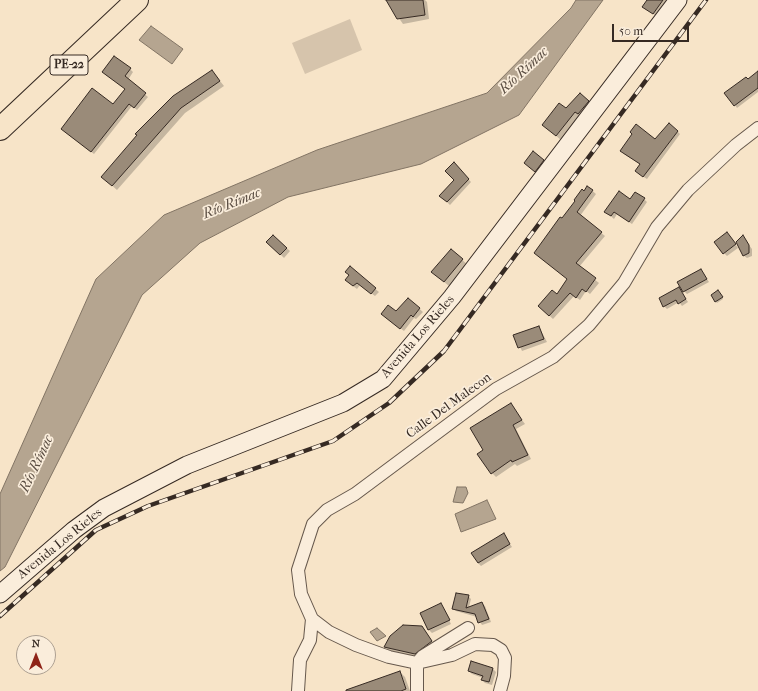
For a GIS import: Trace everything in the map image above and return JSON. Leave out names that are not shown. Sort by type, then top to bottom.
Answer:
[{"type":"highway","name":"PE-22","points":[[0,129],[99,28],[120,0]]},
{"type":"highway","name":"PE-22","points":[[0,112],[99,28],[137,0]]},
{"type":"street","name":"Avenida Los Rieles","points":[[0,594],[74,530],[104,508],[187,465],[343,403],[383,379],[452,297],[678,0]]},
{"type":"street","name":"Calle Del Malecon","points":[[417,663],[389,658],[356,645],[329,632],[312,619],[301,594],[298,570],[313,524],[326,510],[355,494],[496,389],[553,356],[589,325],[624,283],[657,227],[688,190],[736,145],[758,128]]},
{"type":"street","points":[[298,691],[300,660],[310,640],[312,619]]},
{"type":"street","points":[[417,691],[417,663],[427,653],[468,628]]},
{"type":"street","points":[[417,663],[452,655],[475,644],[493,644],[500,650],[505,658],[504,676],[500,691]]},
{"type":"shaded area","points":[[350,19],[362,50],[305,74],[292,43]]},
{"type":"water","name":"Río Rímac","points":[[576,0],[603,0],[519,115],[421,164],[288,197],[200,243],[142,295],[5,567],[0,571],[0,494],[96,279],[164,215],[317,150],[487,93],[571,8]]},
{"type":"water","points":[[151,26],[183,49],[172,64],[139,40]]},
{"type":"water","points":[[457,487],[466,487],[468,493],[463,503],[453,502]]},
{"type":"water","points":[[487,500],[496,519],[461,532],[455,514]]},
{"type":"water","points":[[377,628],[386,636],[377,641],[370,632]]},
{"type":"building","points":[[386,0],[423,0],[425,15],[397,19]]},
{"type":"building","points":[[647,0],[663,0],[653,14],[642,7]]},
{"type":"building","points":[[114,56],[131,68],[125,76],[146,93],[134,108],[129,104],[91,152],[61,129],[92,88],[113,104],[125,89],[102,72]]},
{"type":"building","points":[[212,70],[220,81],[181,108],[112,186],[101,177],[137,135],[135,134],[173,96]]},
{"type":"building","points":[[758,71],[758,88],[734,106],[724,93],[746,77],[748,79]]},
{"type":"building","points":[[580,93],[589,101],[578,114],[575,112],[556,136],[542,125],[559,103],[566,108]]},
{"type":"building","points":[[669,123],[678,131],[643,177],[635,171],[640,164],[620,151],[632,134],[630,132],[636,124],[655,139]]},
{"type":"building","points":[[533,151],[544,160],[535,172],[524,163]]},
{"type":"building","points":[[454,162],[469,179],[447,202],[439,196],[454,180],[445,171]]},
{"type":"building","points":[[587,186],[593,190],[577,212],[602,232],[576,263],[596,278],[586,292],[582,289],[576,298],[570,293],[549,316],[538,306],[552,290],[557,294],[567,279],[534,253],[560,217],[562,218],[575,201],[574,200],[582,189],[584,191]]},
{"type":"building","points":[[619,191],[630,199],[635,192],[645,198],[629,222],[614,212],[611,216],[604,212]]},
{"type":"building","points":[[727,232],[736,244],[723,254],[714,242]]},
{"type":"building","points":[[273,235],[287,248],[280,255],[266,242]]},
{"type":"building","points":[[743,235],[749,245],[749,253],[743,256],[736,242]]},
{"type":"building","points":[[451,249],[463,259],[444,282],[431,272]]},
{"type":"building","points":[[350,266],[376,288],[371,294],[357,283],[353,286],[345,280],[349,275],[345,272]]},
{"type":"building","points":[[701,269],[707,279],[683,292],[677,282]]},
{"type":"building","points":[[679,287],[686,299],[678,304],[676,300],[663,307],[659,298]]},
{"type":"building","points":[[718,290],[723,297],[715,302],[711,295]]},
{"type":"building","points":[[408,298],[420,308],[413,317],[411,315],[400,329],[381,314],[388,305],[396,311]]},
{"type":"building","points":[[539,326],[544,339],[518,348],[513,335]]},
{"type":"building","points":[[511,403],[522,420],[513,425],[528,455],[512,462],[511,460],[491,474],[477,454],[483,450],[470,428]]},
{"type":"building","points":[[504,533],[510,544],[478,563],[471,553]]},
{"type":"building","points":[[456,593],[469,595],[466,608],[482,602],[489,619],[478,623],[475,614],[452,609]]},
{"type":"building","points":[[441,603],[450,620],[428,630],[420,613]]},
{"type":"building","points":[[403,625],[422,626],[432,641],[415,654],[384,647],[390,636]]},
{"type":"building","points":[[471,661],[493,668],[489,682],[481,680],[483,676],[468,671]]},
{"type":"building","points":[[400,671],[406,689],[401,691],[346,691],[346,690]]},
{"type":"railway","points":[[0,616],[96,530],[148,506],[333,441],[389,403],[444,351],[706,0]]}]
